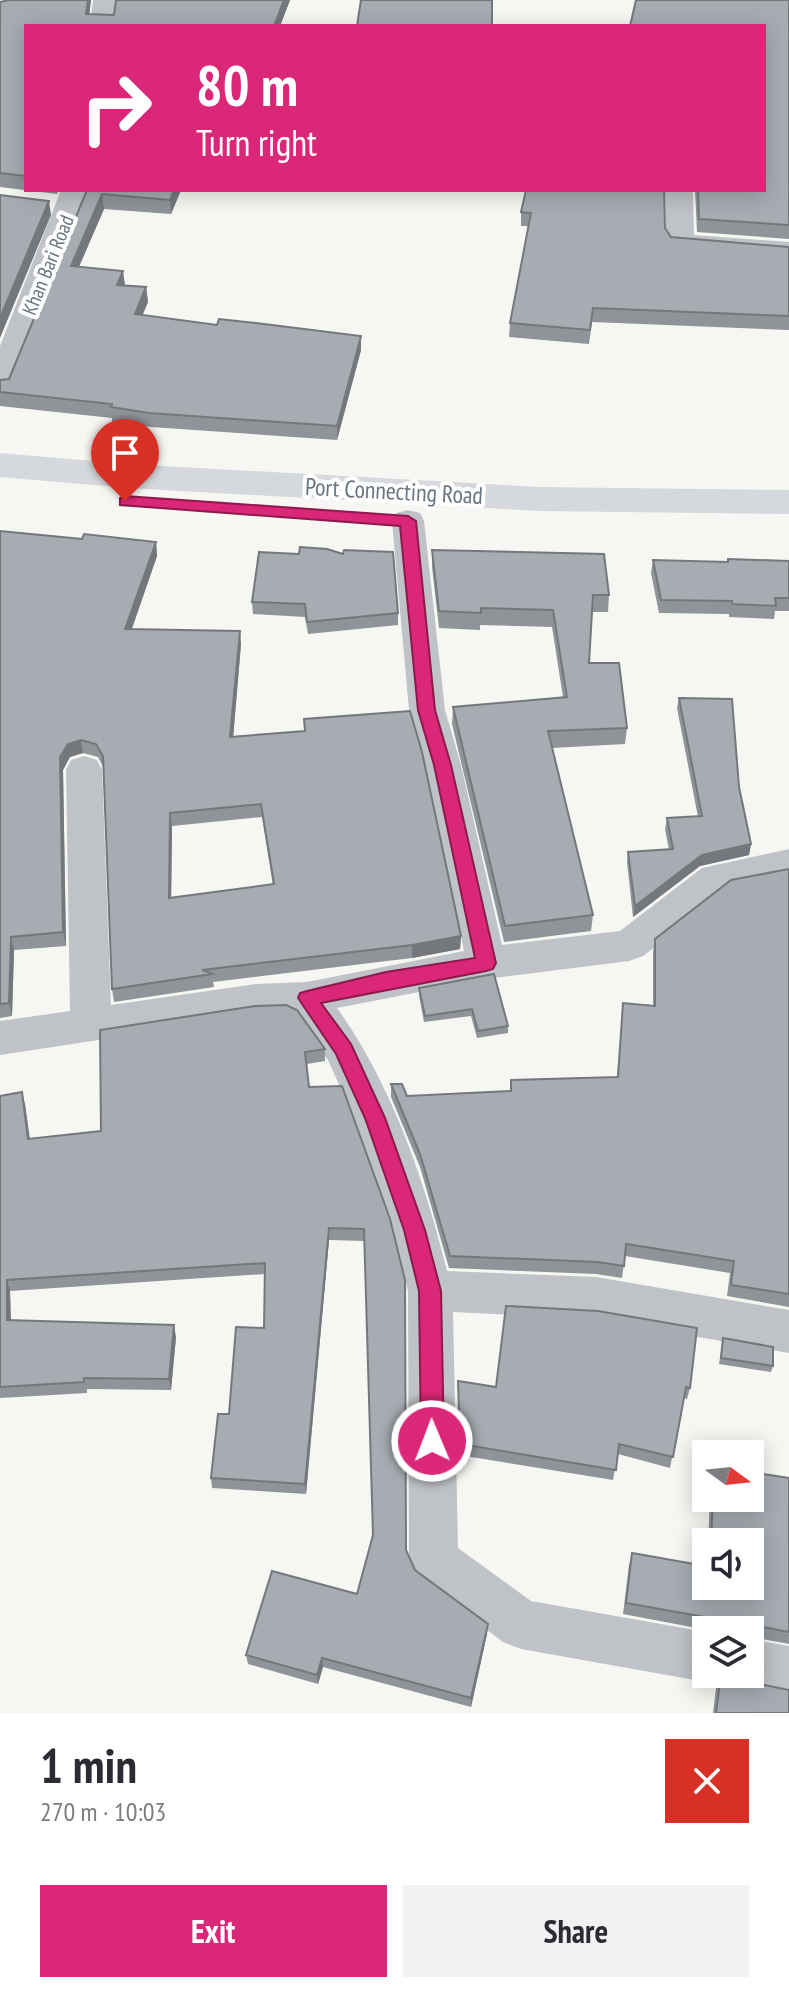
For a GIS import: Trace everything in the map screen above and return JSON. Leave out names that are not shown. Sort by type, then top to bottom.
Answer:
[{"type":"highway","name":"Port Connecting Road","points":[[0,465],[128,476],[540,499],[789,502]]},
{"type":"highway","name":"Port Connecting Road","points":[[0,492],[408,521],[789,529]]},
{"type":"street","points":[[102,24],[105,0]]},
{"type":"street","points":[[679,192],[680,242],[789,250]]},
{"type":"street","name":"Khan Bari Road","points":[[0,383],[64,200]]},
{"type":"street","points":[[408,521],[427,710],[443,765],[486,963]]},
{"type":"street","points":[[84,770],[91,1025]]},
{"type":"street","points":[[0,1038],[256,1000],[307,998],[386,980],[486,963],[629,945],[716,878],[789,864]]},
{"type":"street","points":[[307,998],[344,1050],[375,1118],[415,1230],[430,1291],[434,1560],[521,1624],[692,1655]]},
{"type":"street","points":[[430,1291],[596,1298],[789,1332]]},
{"type":"street","points":[[764,1668],[789,1672]]},
{"type":"building","points":[[88,0],[86,14],[114,15],[116,0],[284,0],[275,24],[24,24],[24,176],[0,173],[0,2]]},
{"type":"building","points":[[361,0],[492,0],[492,24],[357,24]]},
{"type":"building","points":[[636,0],[789,0],[789,225],[699,219],[698,192],[766,192],[766,24],[630,24]]},
{"type":"building","points":[[86,192],[173,192],[170,200],[102,194],[71,266],[123,271],[117,285],[146,287],[135,314],[217,325],[219,319],[361,336],[337,426],[149,413],[111,407],[112,404],[0,392],[0,380],[9,379]]},
{"type":"building","points":[[526,192],[664,192],[665,228],[671,237],[789,247],[789,316],[593,308],[590,330],[510,323],[531,213],[521,212]]},
{"type":"building","points":[[0,195],[49,201],[0,318]]},
{"type":"building","points":[[0,531],[82,539],[84,534],[156,542],[125,629],[240,631],[230,737],[305,731],[304,719],[410,711],[422,752],[461,936],[412,945],[202,970],[212,974],[112,989],[103,756],[96,744],[81,740],[68,744],[60,757],[63,932],[11,937],[9,1003],[0,1004]],"holes":[[[261,804],[274,884],[169,898],[170,813]]]},
{"type":"building","points":[[300,547],[343,554],[344,550],[393,552],[398,613],[307,622],[305,604],[252,602],[259,552],[299,554]]},
{"type":"building","points":[[432,550],[604,554],[609,595],[593,595],[589,663],[619,663],[627,728],[548,731],[593,915],[505,926],[453,707],[567,697],[553,610],[481,608],[481,613],[439,611]]},
{"type":"building","points":[[728,559],[789,561],[789,598],[775,598],[776,606],[732,604],[732,601],[661,600],[653,560],[728,562]]},
{"type":"building","points":[[679,698],[732,699],[739,787],[751,844],[702,855],[635,906],[628,852],[673,849],[667,818],[702,816]]},
{"type":"building","points":[[789,869],[789,1294],[731,1285],[734,1261],[626,1244],[624,1266],[598,1262],[450,1256],[420,1154],[391,1084],[402,1084],[407,1096],[511,1091],[511,1080],[618,1077],[623,1003],[655,1006],[655,939],[731,880]]},
{"type":"building","points":[[494,974],[508,1026],[478,1031],[472,1009],[425,1016],[419,988]]},
{"type":"building","points":[[286,1005],[297,1010],[325,1049],[305,1052],[309,1087],[342,1086],[390,1219],[405,1280],[406,1550],[415,1570],[488,1624],[471,1698],[322,1658],[317,1675],[246,1655],[272,1571],[357,1594],[373,1535],[364,1229],[329,1228],[305,1484],[211,1478],[218,1414],[229,1414],[236,1327],[264,1328],[265,1263],[7,1280],[7,1320],[174,1325],[169,1379],[84,1378],[84,1382],[0,1387],[0,1096],[22,1092],[28,1139],[101,1131],[100,1030],[255,1006]]},
{"type":"building","points":[[506,1306],[598,1311],[697,1328],[690,1388],[686,1387],[673,1457],[619,1444],[616,1470],[460,1444],[458,1381],[496,1387]]},
{"type":"building","points":[[723,1338],[773,1347],[773,1366],[721,1358]]},
{"type":"building","points":[[764,1474],[789,1478],[789,1632],[764,1627],[764,1616],[699,1616],[626,1603],[632,1553],[692,1564],[692,1600],[764,1600],[764,1528],[712,1528],[712,1512],[764,1512]]},
{"type":"building","points":[[764,1685],[789,1690],[789,1713],[716,1713],[719,1688],[764,1688]]},
{"type":"route","points":[[125,501],[408,521],[427,710],[443,765],[486,963],[386,980],[307,998],[344,1050],[375,1118],[415,1230],[430,1291],[432,1441]]}]
